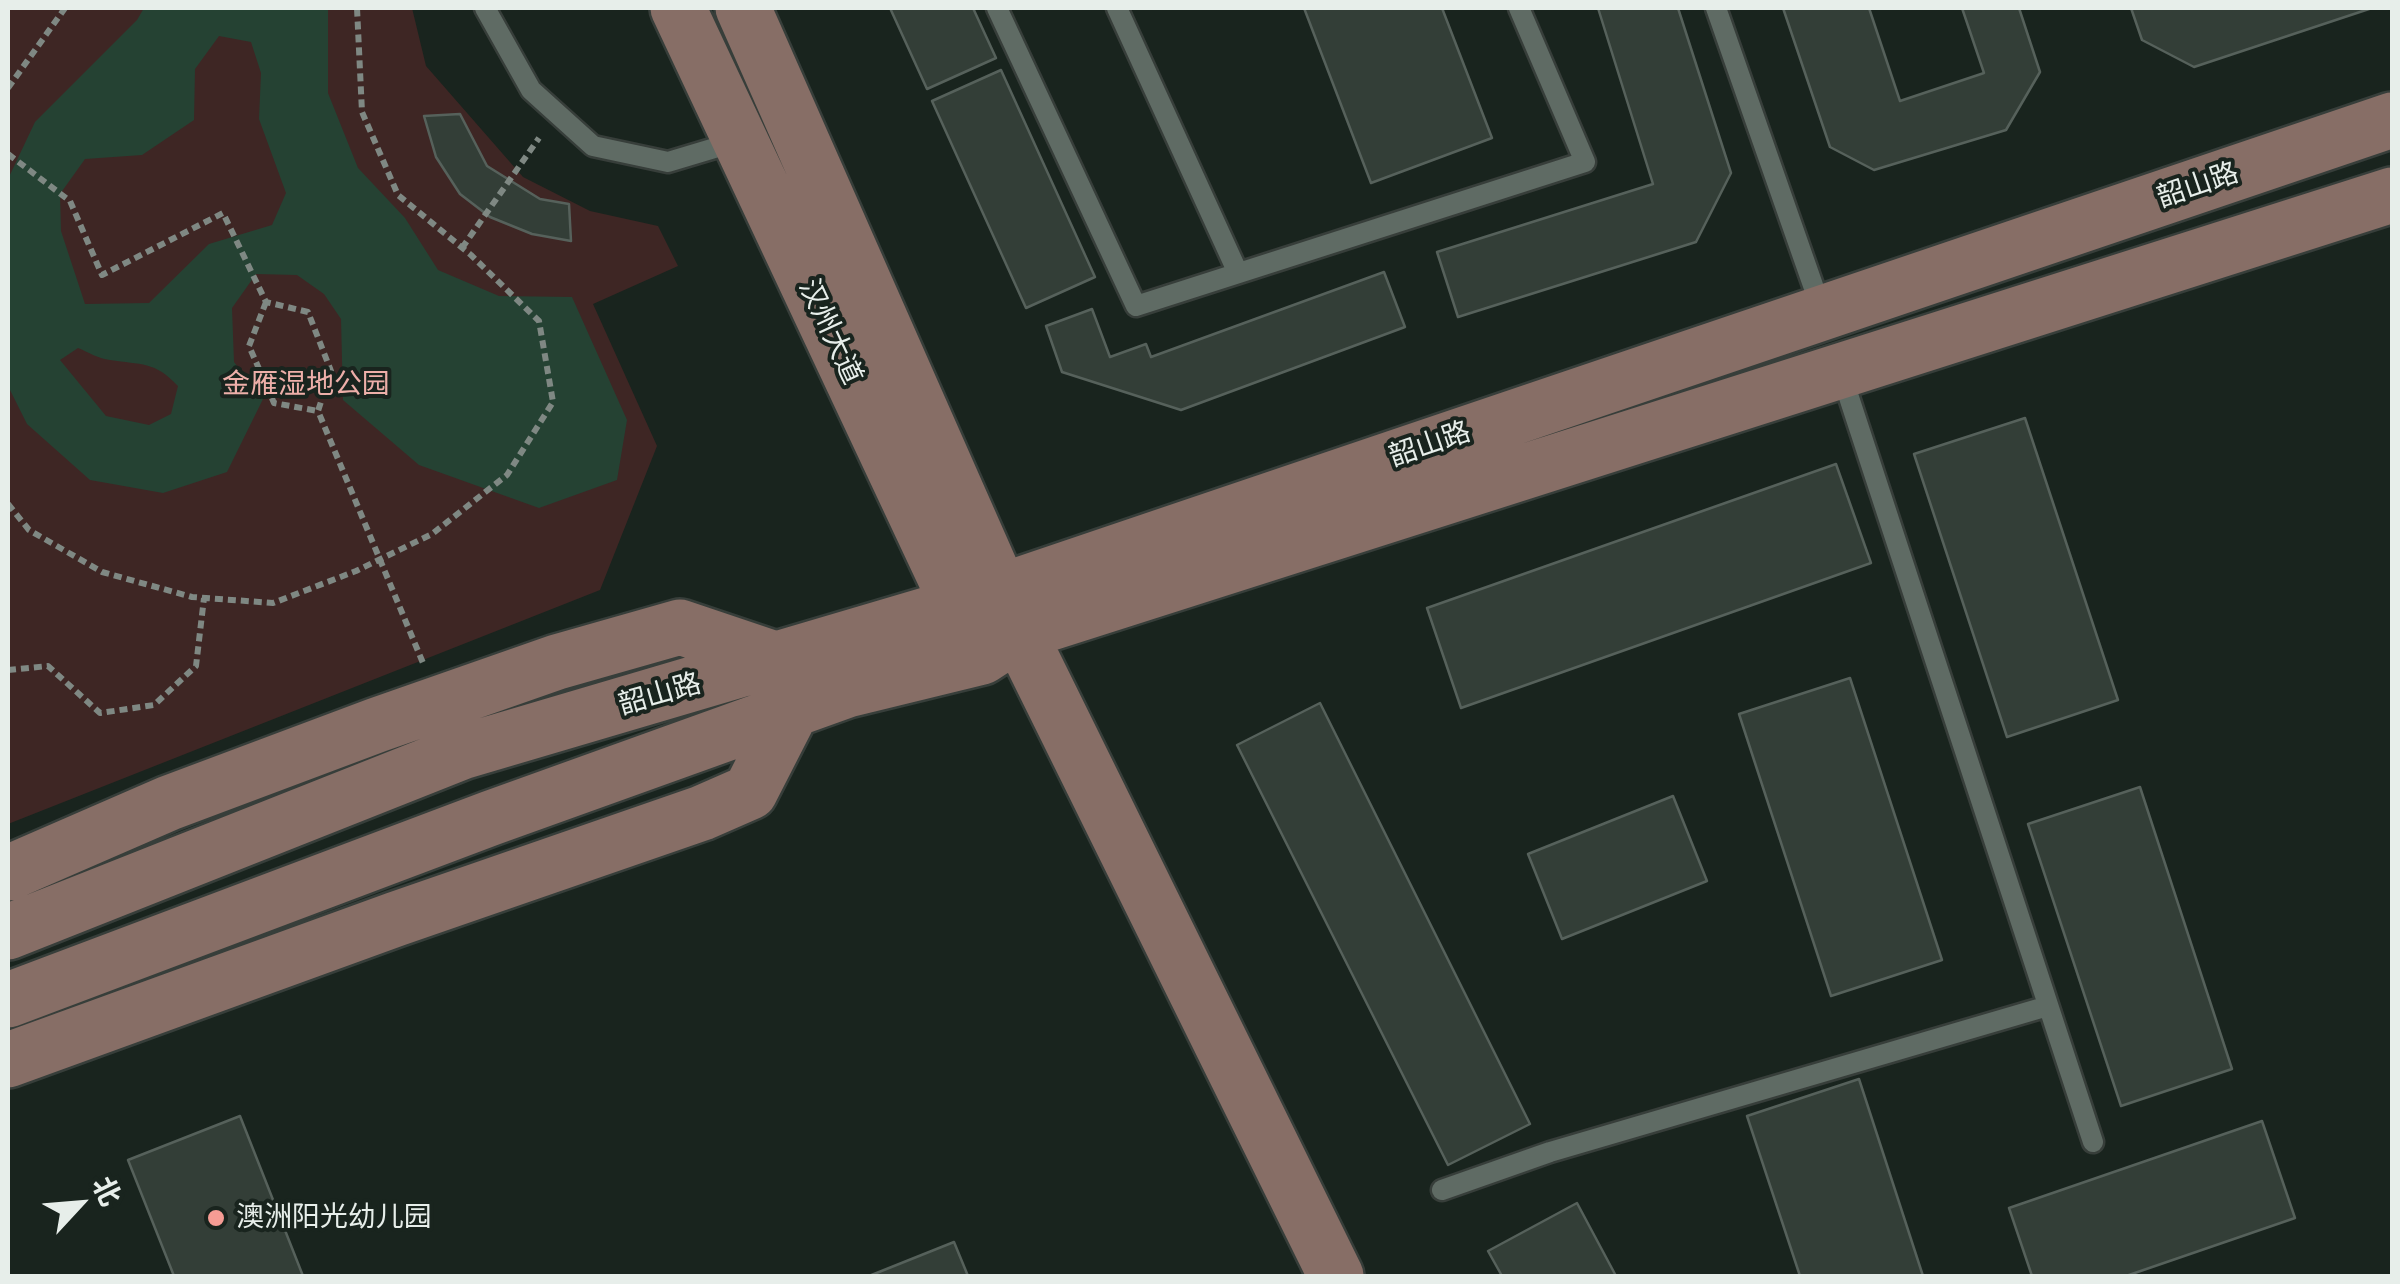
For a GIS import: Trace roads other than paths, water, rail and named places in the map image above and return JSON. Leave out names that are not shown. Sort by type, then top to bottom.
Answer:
[{"type":"main road","name":"汉州大道","points":[[678,8],[740,140],[990,621]]},
{"type":"main road","name":"汉州大道","points":[[743,8],[990,621]]},
{"type":"main road","name":"韶山路","points":[[990,621],[1822,313],[2392,120]]},
{"type":"main road","name":"韶山路","points":[[8,932],[462,752],[785,685],[1840,371],[2392,195]]},
{"type":"main road","points":[[990,621],[1336,1276]]},
{"type":"main road","points":[[8,873],[169,803],[440,703],[557,662],[680,627],[785,685],[750,792],[702,813],[8,1060]]},
{"type":"main road","name":"韶山路","points":[[8,1000],[491,818],[785,685]]},
{"type":"lane","points":[[485,8],[532,90],[593,146],[668,162],[740,140]]},
{"type":"lane","points":[[997,8],[1136,306],[1584,162],[1520,8]]},
{"type":"lane","points":[[1118,8],[1238,273]]},
{"type":"lane","points":[[1716,8],[1796,228],[1822,313]]},
{"type":"lane","points":[[1840,371],[2093,1142]]},
{"type":"lane","points":[[1442,1190],[1550,1152],[2048,1006]]},
{"type":"place","name":"澳洲阳光幼儿园","points":[[216,1218]]},
{"type":"park label","name":"金雁湿地公园","points":[[306,385]]}]
